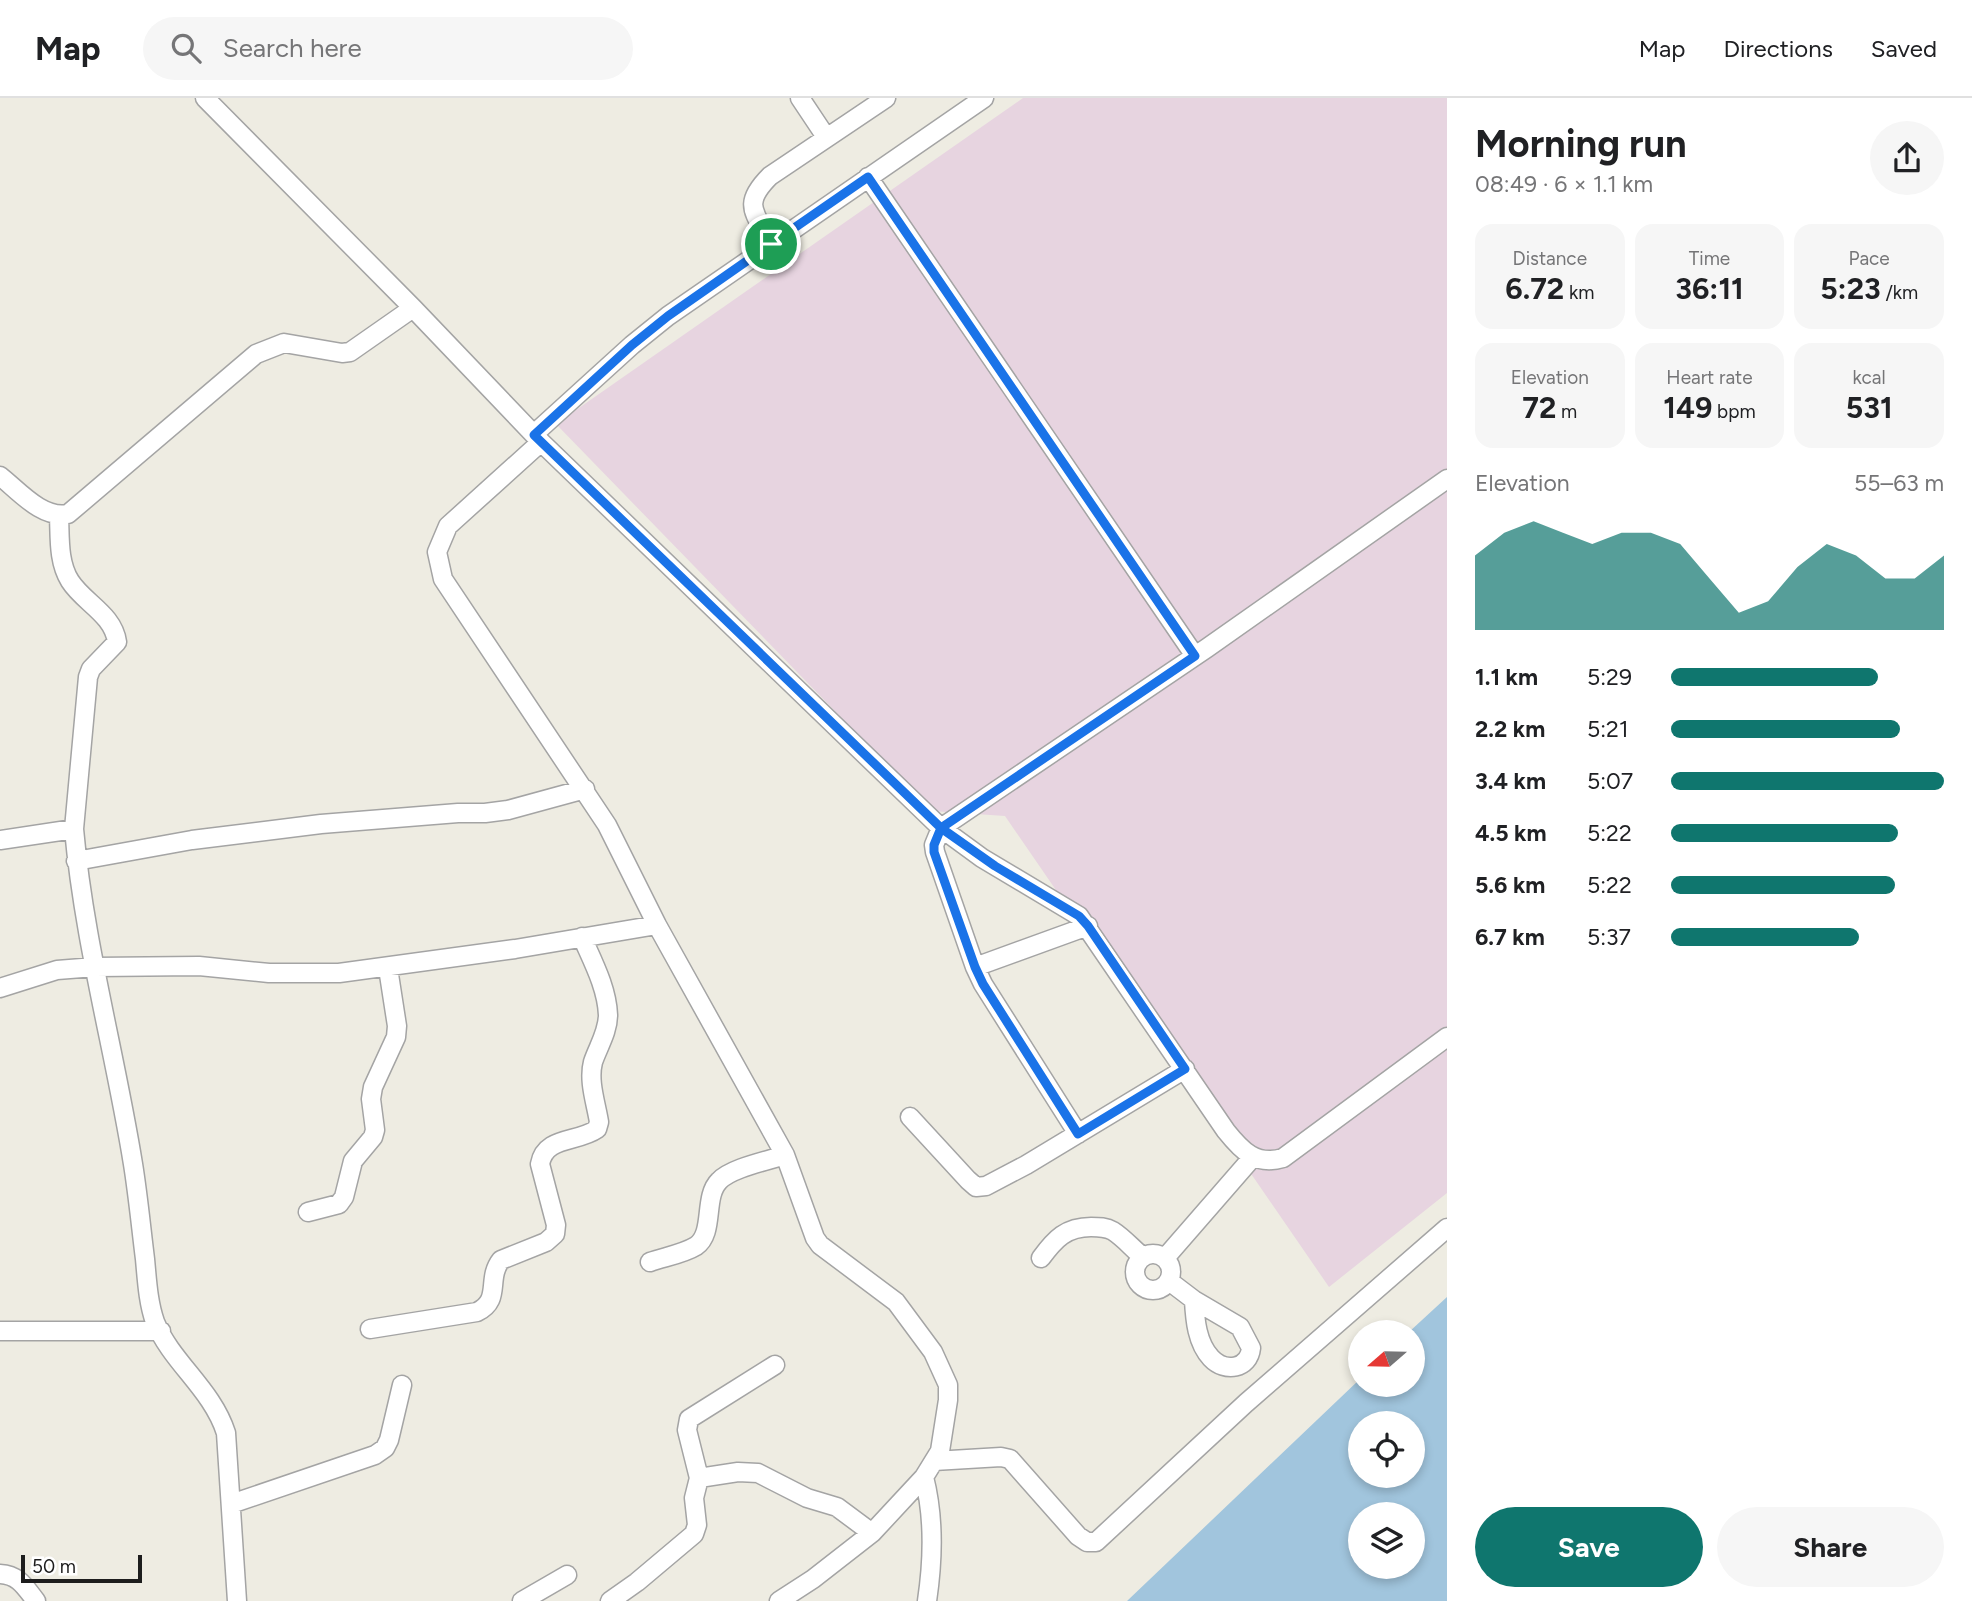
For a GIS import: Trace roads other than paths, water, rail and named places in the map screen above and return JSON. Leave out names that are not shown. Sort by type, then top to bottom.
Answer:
[{"type":"street","points":[[205,98],[413,308],[537,438],[941,828],[995,866],[1079,916],[1226,1131],[1252,1158],[1272,1162],[1283,1158],[1447,1037]]},
{"type":"street","points":[[800,98],[827,137]]},
{"type":"street","points":[[779,1601],[813,1579],[872,1533],[924,1477],[942,1444],[948,1392],[945,1378],[933,1352],[896,1302],[815,1238],[785,1155],[657,925],[607,825],[443,579],[437,552],[448,526],[659,323],[984,98]]},
{"type":"street","points":[[771,244],[752,208],[757,189],[770,176],[876,101]]},
{"type":"street","points":[[868,177],[1195,656]]},
{"type":"street","points":[[0,477],[45,512],[59,516],[68,514],[256,354],[284,343],[350,352],[413,308]]},
{"type":"street","points":[[1078,1134],[983,984],[975,967],[934,852],[941,828],[1195,656],[1447,479]]},
{"type":"street","points":[[59,516],[61,555],[70,581],[113,626],[117,642],[91,668],[88,677],[74,830],[76,861],[133,1164],[149,1299],[155,1322],[168,1345],[220,1413],[226,1433],[237,1601]]},
{"type":"street","points":[[76,861],[191,840],[321,824],[508,810],[584,789]]},
{"type":"street","points":[[0,840],[74,830]]},
{"type":"street","points":[[0,988],[57,970],[95,967],[199,966],[269,973],[339,973],[388,968],[657,925]]},
{"type":"street","points":[[975,967],[1088,926]]},
{"type":"street","points":[[370,1329],[477,1312],[488,1307],[492,1301],[493,1276],[501,1260],[546,1242],[555,1234],[556,1225],[540,1164],[542,1154],[547,1148],[589,1135],[597,1129],[591,1075],[608,1015],[601,980],[582,937]]},
{"type":"street","points":[[308,1212],[339,1204],[344,1197],[353,1161],[373,1137],[373,1087],[396,1037],[397,1026],[388,968]]},
{"type":"street","points":[[910,1117],[976,1187],[986,1186],[1185,1069]]},
{"type":"street","points":[[650,1262],[695,1246],[703,1239],[717,1182],[728,1174],[785,1155]]},
{"type":"street","points":[[1165,1258],[1252,1158]]},
{"type":"street","points":[[1041,1258],[1056,1238],[1066,1231],[1086,1227],[1105,1227],[1143,1257]]},
{"type":"street","points":[[934,1461],[1001,1457],[1010,1459],[1079,1536],[1087,1542],[1096,1542],[1246,1403],[1447,1228]]},
{"type":"street","points":[[1154,1254],[1165,1258],[1171,1269],[1170,1281],[1166,1286],[1155,1290],[1139,1283],[1135,1273],[1143,1257],[1154,1254]]},
{"type":"street","points":[[1170,1281],[1194,1300]]},
{"type":"street","points":[[0,1331],[161,1331]]},
{"type":"street","points":[[610,1601],[694,1534],[697,1525],[694,1499],[699,1478],[687,1430],[689,1419],[775,1364]]},
{"type":"street","points":[[231,1504],[375,1455],[385,1448],[389,1440],[402,1385]]},
{"type":"street","points":[[699,1478],[738,1472],[758,1473],[807,1498],[838,1507],[872,1533]]},
{"type":"street","points":[[924,1477],[930,1510],[930,1582],[927,1601]]},
{"type":"street","points":[[0,1574],[18,1578],[36,1601]]},
{"type":"street","points":[[522,1601],[567,1575]]},
{"type":"water","points":[[1447,1297],[1447,1601],[1127,1601],[1348,1390],[1348,1397],[1425,1397],[1425,1320],[1422,1320]]}]
